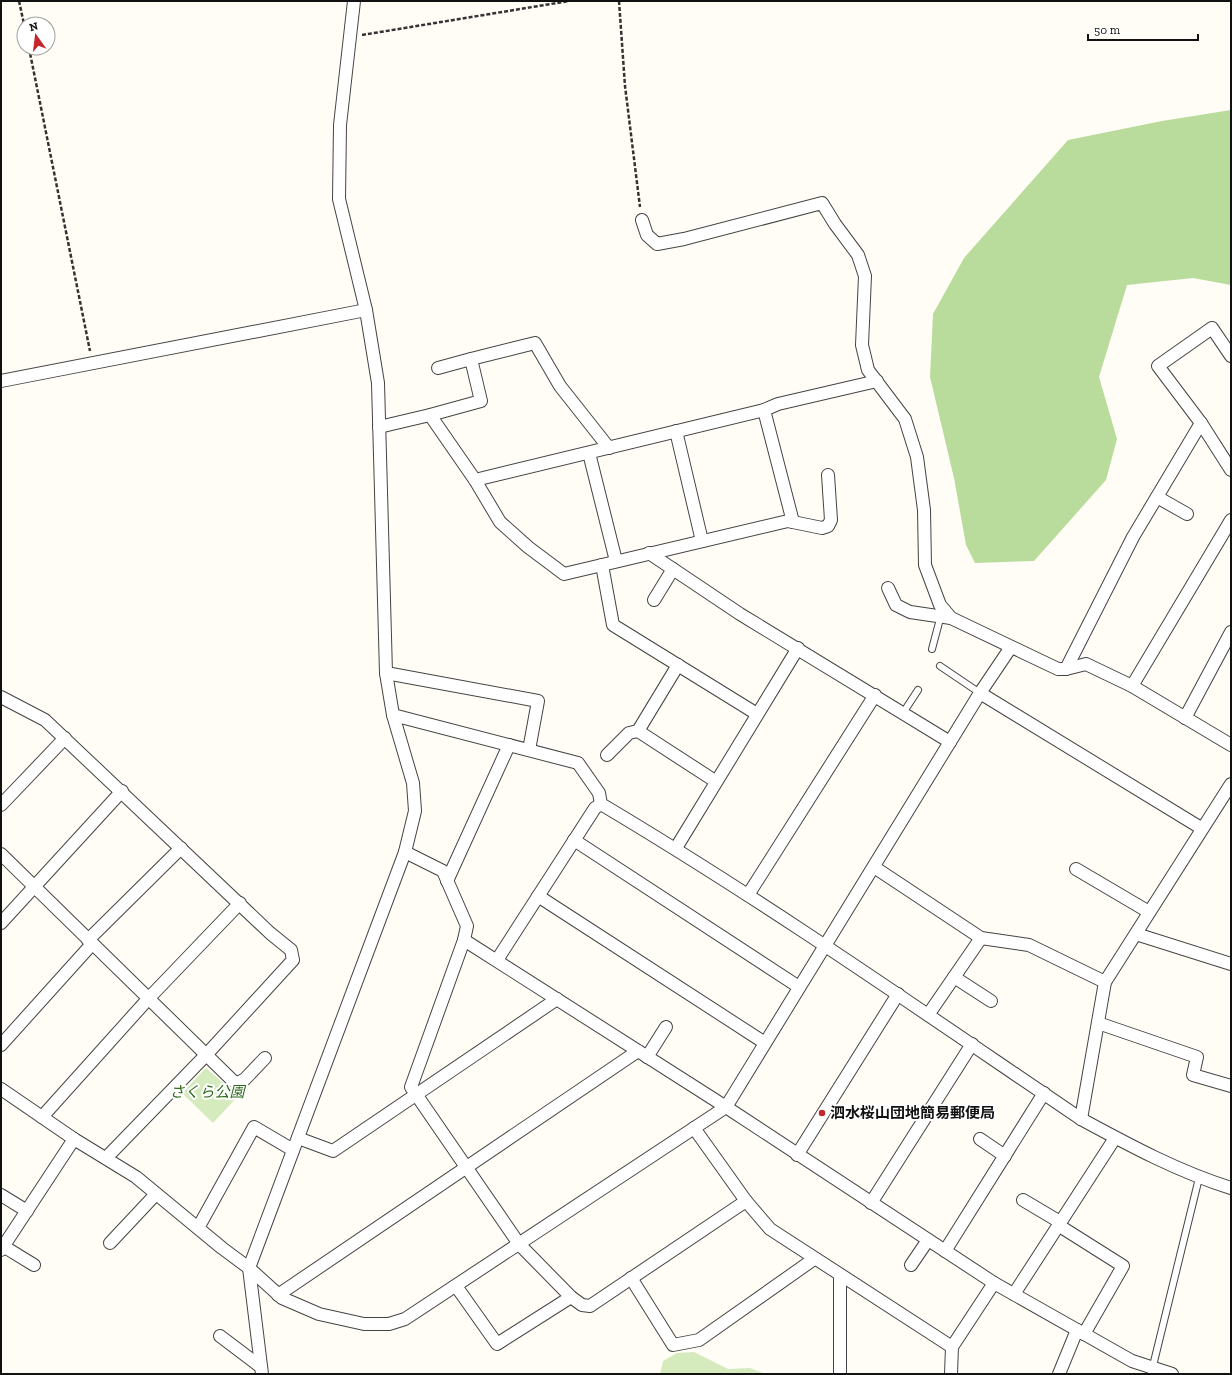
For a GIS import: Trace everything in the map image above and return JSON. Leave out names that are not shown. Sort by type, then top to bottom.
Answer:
[{"type":"street","points":[[261,1370],[249,1268],[405,852],[415,811],[413,783],[394,715],[386,673],[378,383],[366,310],[339,199],[340,124],[354,1]]},
{"type":"street","points":[[642,220],[647,235],[657,244],[684,240],[822,203],[835,224],[858,255],[864,276],[862,345],[868,370],[905,419],[915,451],[924,510],[925,565],[940,605],[946,616]]},
{"type":"street","points":[[1,381],[366,310]]},
{"type":"street","points":[[1231,356],[1212,328],[1158,366],[1201,423],[1231,470]]},
{"type":"street","points":[[438,368],[535,342],[560,386],[609,448]]},
{"type":"street","points":[[379,428],[480,401],[471,360]]},
{"type":"street","points":[[475,480],[764,410],[778,404],[877,382]]},
{"type":"street","points":[[764,410],[793,522]]},
{"type":"street","points":[[430,415],[475,480],[500,522],[528,547],[564,574],[788,521],[822,528],[828,526],[831,520],[828,476]]},
{"type":"street","points":[[1066,670],[1133,537],[1201,423]]},
{"type":"street","points":[[676,431],[702,541]]},
{"type":"street","points":[[589,453],[616,561]]},
{"type":"street","points":[[1157,497],[1188,514]]},
{"type":"street","points":[[1132,686],[1231,520]]},
{"type":"street","points":[[649,553],[740,614],[950,742]]},
{"type":"street","points":[[602,565],[613,624],[757,714]]},
{"type":"street","points":[[654,600],[673,569]]},
{"type":"street","points":[[888,588],[896,605],[910,612],[946,616],[1058,669],[1066,670],[1086,664],[1132,686],[1231,745]]},
{"type":"street","points":[[1185,718],[1231,632]]},
{"type":"street","points":[[1,1089],[74,1139],[136,1177],[249,1268],[282,1298],[319,1314],[364,1324],[389,1324],[405,1319],[726,1107],[980,693],[1011,647]]},
{"type":"street","points":[[676,848],[715,781],[798,648]]},
{"type":"street","points":[[638,731],[678,665]]},
{"type":"street","points":[[386,673],[538,701],[529,750]]},
{"type":"street","points":[[980,693],[1202,828]]},
{"type":"street","points":[[748,895],[875,695]]},
{"type":"street","points":[[1,697],[45,720],[122,791],[240,904],[292,950],[292,960],[206,1055],[106,1158]]},
{"type":"street","points":[[394,715],[578,763],[599,793],[601,804],[676,848],[825,944],[1081,1119],[1115,1138],[1199,1178],[1231,1188]]},
{"type":"street","points":[[607,755],[629,733],[638,731],[715,781]]},
{"type":"street","points":[[1,805],[65,738]]},
{"type":"street","points":[[447,881],[509,745]]},
{"type":"street","points":[[1081,1119],[1105,982],[1231,784]]},
{"type":"street","points":[[1,923],[122,791]]},
{"type":"street","points":[[497,960],[595,808],[601,804]]},
{"type":"street","points":[[574,840],[799,987]]},
{"type":"street","points":[[1,1045],[90,942],[181,848]]},
{"type":"street","points":[[405,852],[443,871],[467,926],[464,940],[411,1087],[519,1244],[571,1297],[582,1305],[590,1306],[746,1201]]},
{"type":"street","points":[[1,854],[233,1081],[238,1083],[245,1079],[265,1058]]},
{"type":"street","points":[[874,867],[981,938],[1029,945],[1105,982]]},
{"type":"street","points":[[1076,869],[1149,912]]},
{"type":"street","points":[[538,896],[765,1043]]},
{"type":"street","points":[[42,1117],[148,999],[240,904]]},
{"type":"street","points":[[1136,934],[1231,964]]},
{"type":"street","points":[[928,1015],[981,938]]},
{"type":"street","points":[[464,940],[726,1107],[797,1155],[994,1282],[1132,1361],[1152,1371],[1172,1374]]},
{"type":"street","points":[[954,977],[991,1002]]},
{"type":"street","points":[[797,1155],[898,994]]},
{"type":"street","points":[[298,1138],[333,1151],[557,999]]},
{"type":"street","points":[[1098,1023],[1196,1056],[1193,1075],[1231,1086]]},
{"type":"street","points":[[278,1295],[466,1167],[643,1054],[666,1027]]},
{"type":"street","points":[[871,1203],[972,1044]]},
{"type":"street","points":[[945,1251],[1044,1093]]},
{"type":"street","points":[[198,1228],[254,1127],[293,1150]]},
{"type":"street","points":[[694,1128],[746,1201],[770,1229],[840,1276],[952,1347]]},
{"type":"street","points":[[1014,1294],[1115,1138]]},
{"type":"street","points":[[34,1265],[2,1248],[74,1139]]},
{"type":"street","points":[[980,1139],[1005,1156]]},
{"type":"street","points":[[110,1244],[156,1194]]},
{"type":"street","points":[[1,1195],[27,1211]]},
{"type":"street","points":[[1023,1200],[1123,1266],[1081,1332],[1059,1374]]},
{"type":"street","points":[[911,1265],[928,1240]]},
{"type":"street","points":[[631,1278],[673,1345],[699,1340],[814,1259]]},
{"type":"street","points":[[840,1276],[840,1374]]},
{"type":"street","points":[[951,1374],[952,1347],[994,1282]]},
{"type":"street","points":[[456,1286],[497,1344],[571,1297]]},
{"type":"street","points":[[220,1336],[261,1370]]},
{"type":"lane","points":[[932,648],[946,616]]},
{"type":"lane","points":[[940,666],[980,693]]},
{"type":"lane","points":[[903,713],[918,690]]},
{"type":"lane","points":[[1152,1371],[1199,1178]]},
{"type":"path","points":[[20,1],[23,16]]},
{"type":"path","points":[[350,36],[569,1]]},
{"type":"path","points":[[619,1],[624,86],[642,220]]},
{"type":"path","points":[[31,56],[93,364]]},
{"type":"green space","points":[[1231,110],[1231,285],[1193,278],[1127,285],[1099,377],[1117,439],[1106,480],[1034,561],[975,563],[966,545],[954,478],[930,377],[933,314],[964,258],[1068,140],[1162,121]]},
{"type":"green space","name":"さくら公園","points":[[206,1068],[238,1096],[213,1123],[182,1093]]},
{"type":"green space","points":[[694,1352],[728,1369],[750,1368],[765,1374],[660,1374],[663,1361],[677,1353]]},
{"type":"place","name":"泗水桜山団地簡易郵便局","points":[[822,1113]]}]
